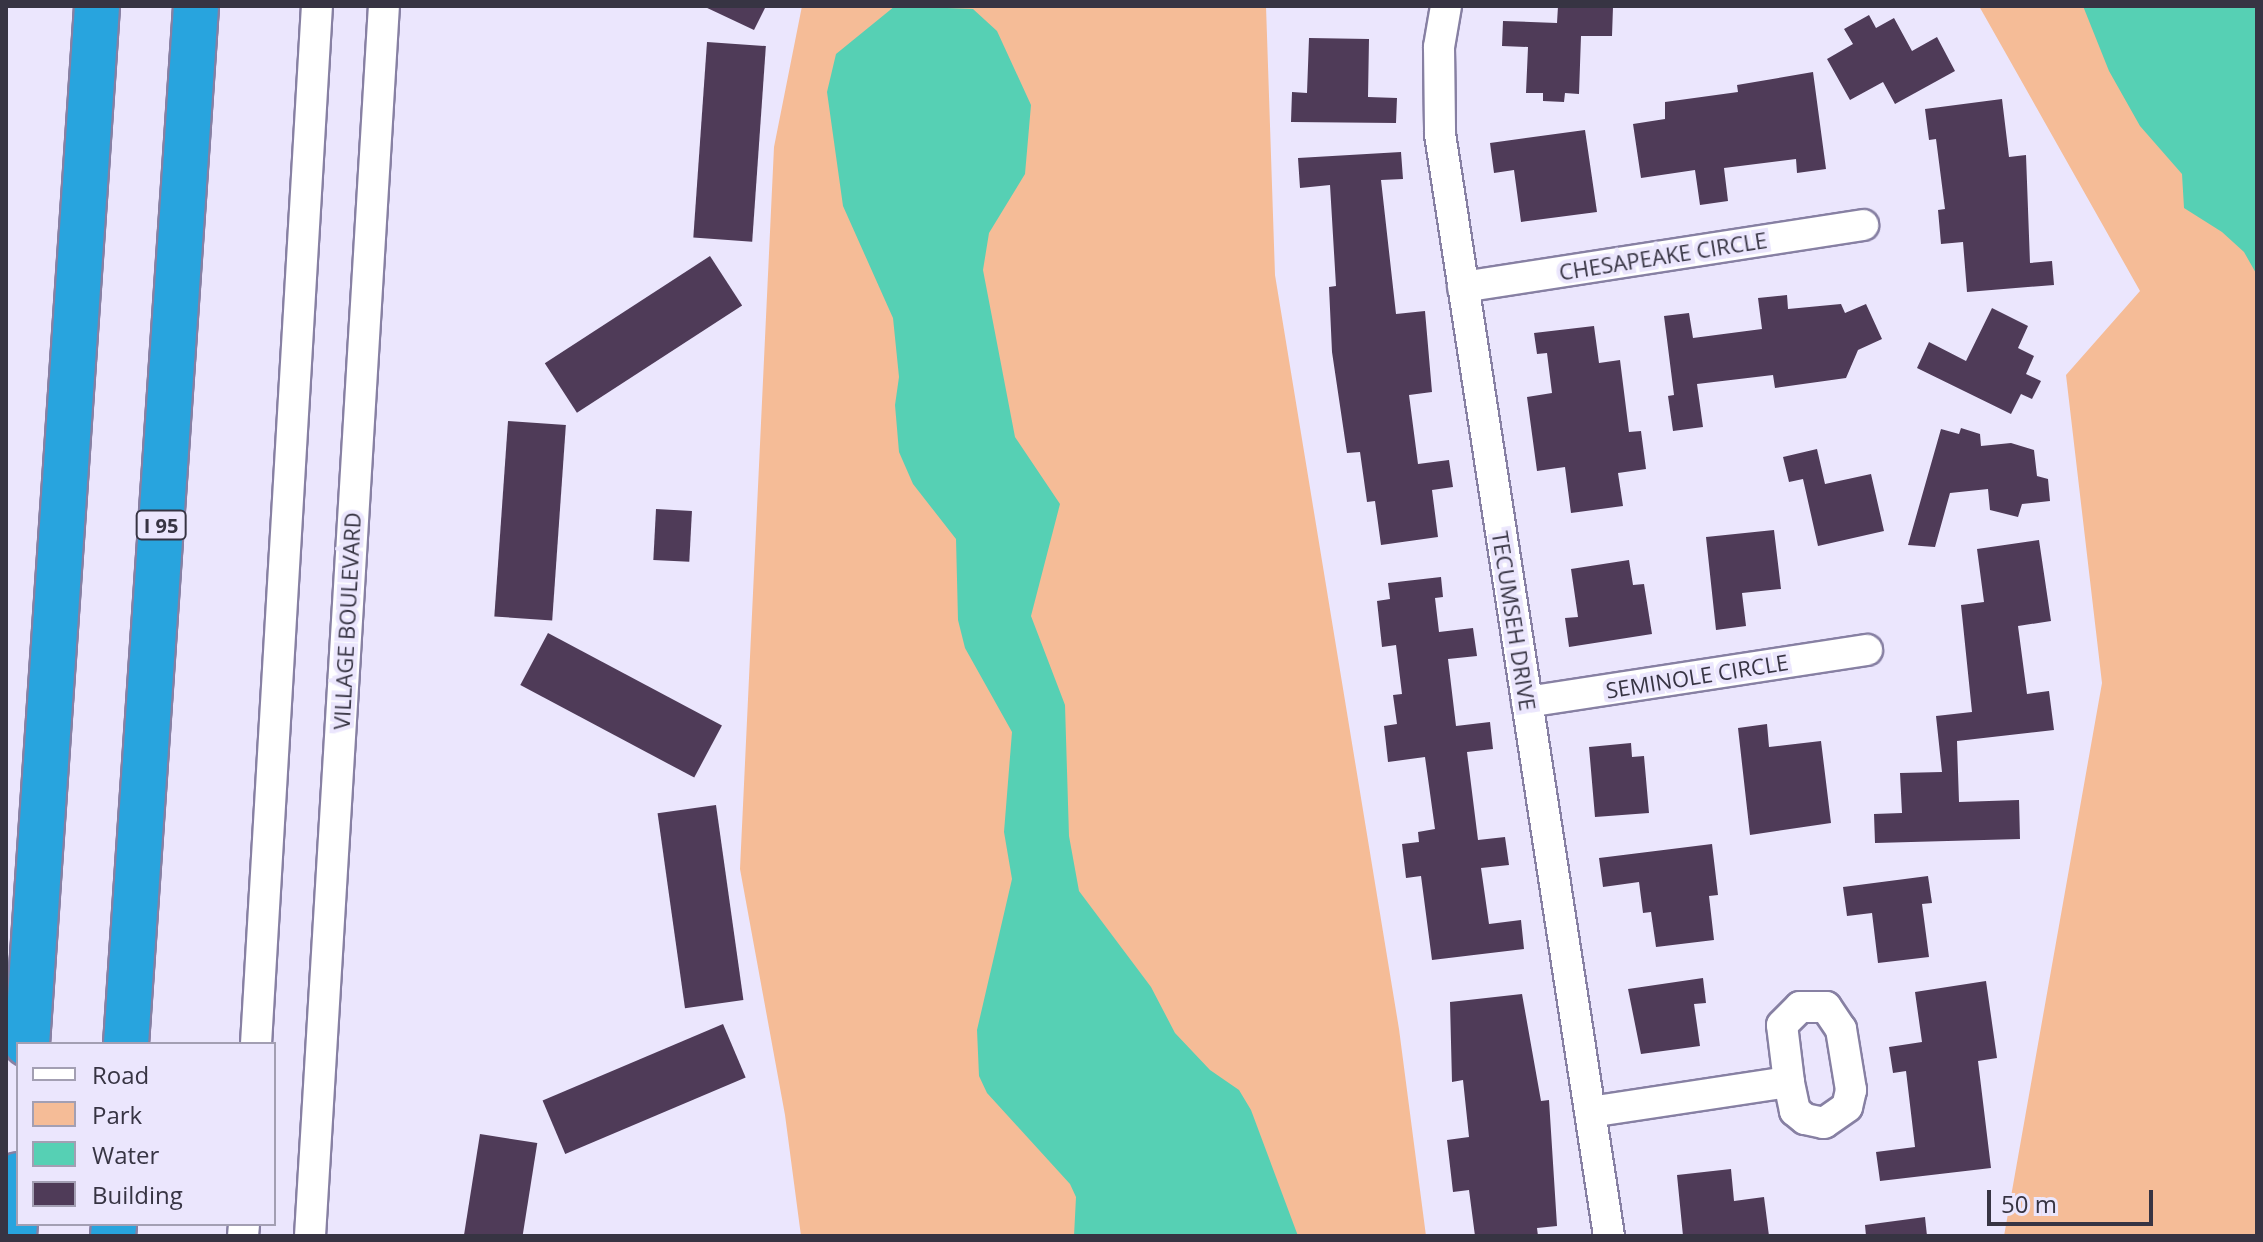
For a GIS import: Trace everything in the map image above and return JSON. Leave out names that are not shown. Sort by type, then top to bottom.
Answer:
[{"type":"highway","points":[[27,1042],[97,6]]},
{"type":"highway","name":"I 95","points":[[126,1042],[196,6]]},
{"type":"highway","points":[[14,1236],[16,1206]]},
{"type":"street","points":[[256,1042],[317,6]]},
{"type":"street","name":"VILLAGE BOULEVARD","points":[[310,1236],[384,6]]},
{"type":"street","name":"TECUMSEH DRIVE","points":[[1446,6],[1437,99],[1463,287],[1609,1236]]},
{"type":"street","name":"CHESAPEAKE CIRCLE","points":[[1463,287],[1863,225]]},
{"type":"street","name":"SEMINOLE CIRCLE","points":[[1527,702],[1867,650]]},
{"type":"street","points":[[1590,1112],[1789,1082]]},
{"type":"green space","points":[[802,6],[1266,6],[1275,275],[1399,1029],[1426,1236],[801,1236],[785,1115],[740,869],[774,147]]},
{"type":"green space","points":[[1979,6],[2257,6],[2257,1236],[2004,1236],[2102,683],[2066,375],[2140,291]]},
{"type":"water","points":[[895,6],[973,9],[997,31],[1031,105],[1025,174],[989,233],[983,270],[1015,437],[1060,504],[1031,616],[1065,705],[1069,836],[1079,891],[1151,987],[1175,1033],[1210,1070],[1239,1090],[1251,1110],[1298,1236],[1074,1236],[1076,1197],[1070,1184],[987,1093],[979,1076],[977,1030],[1012,879],[1004,832],[1012,732],[965,648],[958,620],[956,539],[913,484],[899,452],[895,405],[899,377],[893,318],[843,206],[827,92],[836,54]]},
{"type":"water","points":[[2083,6],[2257,6],[2257,275],[2244,252],[2222,232],[2184,208],[2182,174],[2140,126],[2109,71]]},
{"type":"building","points":[[703,6],[766,6],[754,30]]},
{"type":"building","points":[[1558,6],[1613,7],[1612,36],[1581,36],[1579,94],[1565,93],[1564,102],[1543,101],[1543,93],[1526,93],[1528,47],[1502,46],[1503,21],[1557,23]]},
{"type":"building","points":[[1869,15],[1876,28],[1894,18],[1912,51],[1937,37],[1955,71],[1895,104],[1883,82],[1850,100],[1827,59],[1853,44],[1844,29]]},
{"type":"building","points":[[1309,38],[1369,39],[1368,97],[1397,98],[1396,123],[1291,122],[1292,92],[1307,93]]},
{"type":"building","points":[[707,42],[766,46],[752,242],[693,238]]},
{"type":"building","points":[[1813,72],[1826,169],[1797,173],[1796,159],[1724,168],[1728,201],[1700,205],[1695,170],[1641,178],[1633,124],[1665,119],[1665,102],[1738,92],[1737,85]]},
{"type":"building","points":[[2002,99],[2009,157],[2026,155],[2030,263],[2052,261],[2054,285],[1967,292],[1963,242],[1941,244],[1938,210],[1945,209],[1936,139],[1929,140],[1925,109]]},
{"type":"building","points":[[1585,130],[1597,212],[1521,222],[1514,170],[1494,173],[1490,143]]},
{"type":"building","points":[[1401,152],[1403,179],[1381,180],[1396,314],[1425,311],[1432,392],[1409,395],[1418,464],[1449,460],[1453,487],[1432,490],[1438,537],[1381,545],[1375,501],[1367,502],[1360,452],[1347,453],[1332,352],[1329,287],[1336,286],[1330,185],[1300,188],[1298,158]]},
{"type":"building","points":[[710,256],[742,305],[577,413],[545,363]]},
{"type":"building","points":[[1787,295],[1788,309],[1841,304],[1845,313],[1866,304],[1882,339],[1858,350],[1846,378],[1775,388],[1773,375],[1697,384],[1703,427],[1673,431],[1668,396],[1674,395],[1664,316],[1689,313],[1693,338],[1762,329],[1758,298]]},
{"type":"building","points":[[1992,308],[2028,326],[2018,348],[2034,356],[2026,374],[2041,381],[2032,399],[2021,394],[2011,414],[1917,368],[1929,342],[1966,361]]},
{"type":"building","points":[[1594,326],[1599,363],[1620,360],[1629,432],[1641,431],[1646,469],[1618,473],[1623,506],[1571,513],[1565,467],[1537,471],[1527,397],[1552,393],[1547,353],[1537,354],[1534,333]]},
{"type":"building","points":[[508,421],[566,425],[552,621],[494,617]]},
{"type":"building","points":[[1961,428],[1980,434],[1981,446],[2011,443],[2034,450],[2037,476],[2048,479],[2050,501],[2022,504],[2018,517],[1990,510],[1988,489],[1950,493],[1935,547],[1908,545],[1941,429],[1959,434]]},
{"type":"building","points":[[1817,449],[1825,484],[1871,474],[1884,531],[1818,546],[1803,479],[1789,482],[1783,457]]},
{"type":"building","points":[[656,509],[692,511],[689,562],[653,560]]},
{"type":"building","points":[[1774,530],[1781,589],[1742,593],[1746,626],[1716,630],[1706,537]]},
{"type":"building","points":[[2039,540],[2051,621],[2018,626],[2027,694],[2049,691],[2054,730],[1957,741],[1959,802],[2019,800],[2020,839],[1875,843],[1874,814],[1902,813],[1900,773],[1942,772],[1936,716],[1972,712],[1961,605],[1984,602],[1977,549]]},
{"type":"building","points":[[1629,560],[1633,585],[1644,584],[1652,634],[1569,647],[1565,618],[1578,617],[1571,569]]},
{"type":"building","points":[[1441,577],[1443,597],[1435,598],[1439,632],[1473,628],[1477,656],[1448,659],[1456,726],[1490,722],[1493,749],[1467,752],[1478,840],[1505,837],[1509,865],[1481,868],[1489,924],[1521,920],[1524,949],[1432,960],[1421,876],[1406,878],[1402,844],[1419,842],[1418,832],[1435,829],[1425,757],[1388,762],[1384,726],[1397,724],[1393,695],[1402,694],[1396,645],[1382,647],[1377,601],[1390,599],[1388,583]]},
{"type":"building","points":[[548,633],[722,725],[694,778],[520,685]]},
{"type":"building","points":[[1767,724],[1769,747],[1821,741],[1831,823],[1750,835],[1738,728]]},
{"type":"building","points":[[1631,743],[1632,757],[1644,756],[1649,813],[1595,817],[1589,747]]},
{"type":"building","points":[[716,805],[743,1000],[685,1008],[658,813]]},
{"type":"building","points":[[1712,844],[1718,895],[1709,896],[1714,940],[1656,947],[1651,912],[1643,913],[1639,882],[1603,887],[1599,858]]},
{"type":"building","points":[[1928,876],[1932,903],[1922,904],[1929,957],[1878,963],[1872,913],[1847,916],[1843,887]]},
{"type":"building","points":[[1703,978],[1706,1003],[1694,1004],[1700,1046],[1641,1054],[1628,989]]},
{"type":"building","points":[[1986,981],[1997,1058],[1978,1061],[1991,1168],[1880,1181],[1876,1152],[1915,1147],[1906,1071],[1893,1073],[1889,1047],[1922,1042],[1915,992]]},
{"type":"building","points":[[1522,994],[1541,1101],[1549,1100],[1557,1226],[1537,1228],[1538,1236],[1475,1236],[1469,1190],[1453,1192],[1447,1140],[1469,1137],[1463,1080],[1452,1082],[1450,1002]]},
{"type":"building","points":[[723,1024],[746,1077],[565,1154],[543,1101]]},
{"type":"building","points":[[480,1134],[537,1143],[523,1236],[464,1236]]},
{"type":"building","points":[[1731,1169],[1734,1201],[1764,1197],[1769,1236],[1683,1236],[1677,1175]]},
{"type":"building","points":[[1925,1217],[1927,1236],[1866,1236],[1865,1225]]}]
